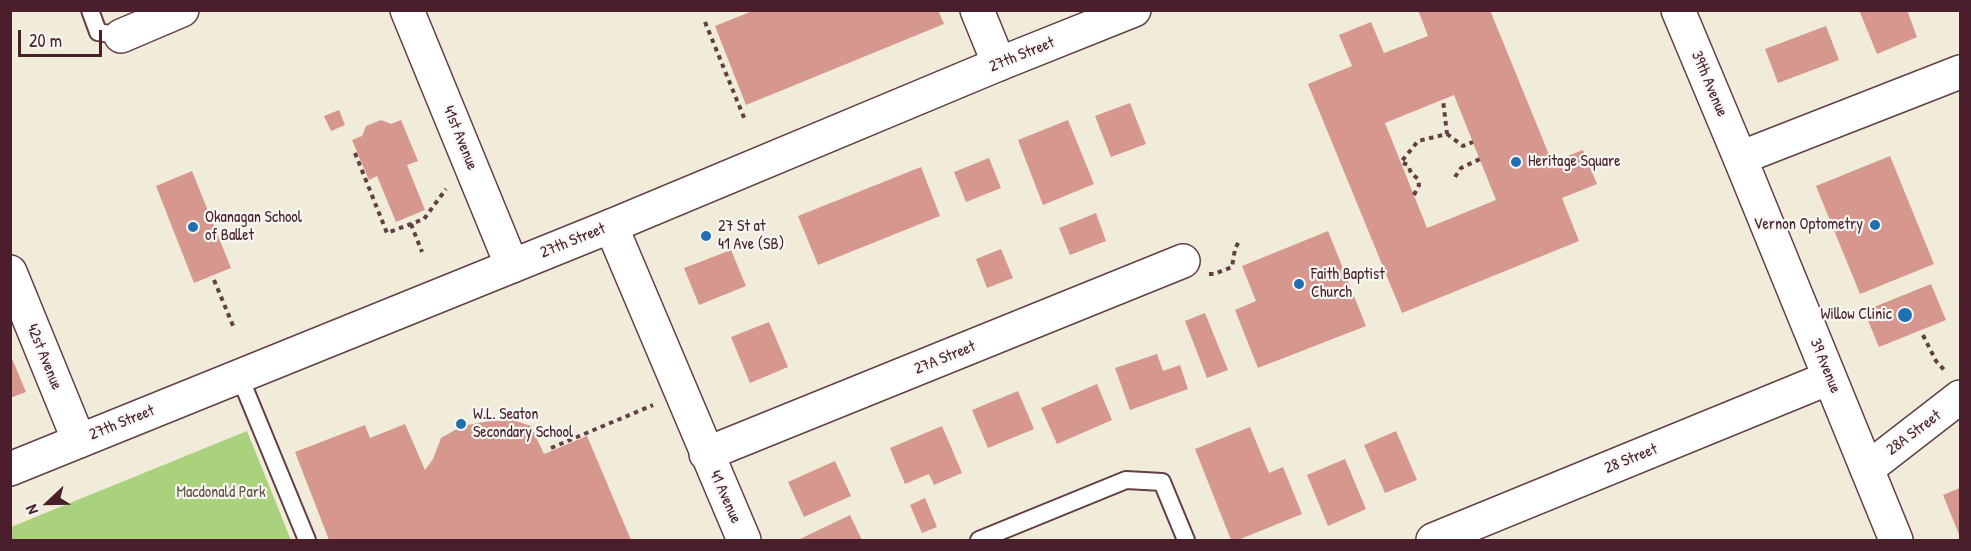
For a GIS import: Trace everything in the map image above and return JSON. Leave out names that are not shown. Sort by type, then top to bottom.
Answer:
[{"type":"street","points":[[121,36],[182,10]]},
{"type":"street","name":"41st Avenue","points":[[407,10],[512,266]]},
{"type":"street","points":[[977,10],[999,64]]},
{"type":"street","name":"27th Street","points":[[10,469],[611,226],[1134,10]]},
{"type":"street","name":"39th Avenue","points":[[1678,10],[1740,158]]},
{"type":"street","points":[[1740,158],[1960,72]]},
{"type":"street","name":"39 Avenue","points":[[1740,158],[1896,540]]},
{"type":"street","points":[[611,226],[706,454]]},
{"type":"street","name":"27A Street","points":[[706,454],[1183,261]]},
{"type":"street","name":"42st Avenue","points":[[10,272],[79,441]]},
{"type":"street","name":"28 Street","points":[[1433,540],[1829,378]]},
{"type":"street","name":"28A Street","points":[[1867,469],[1953,385]]},
{"type":"street","name":"41 Avenue","points":[[706,454],[744,540]]},
{"type":"lane","points":[[90,10],[98,32],[121,36]]},
{"type":"lane","points":[[239,375],[307,540]]},
{"type":"lane","points":[[979,540],[1126,480],[1162,482],[1186,540]]},
{"type":"path","points":[[705,22],[745,120]]},
{"type":"path","points":[[1443,100],[1447,134],[1463,146],[1473,142]]},
{"type":"path","points":[[1414,195],[1419,185],[1418,179],[1411,173],[1408,165],[1401,162],[1418,141],[1447,134]]},
{"type":"path","points":[[355,153],[387,233],[424,219],[446,189]]},
{"type":"path","points":[[1455,177],[1461,168],[1480,159]]},
{"type":"path","points":[[411,224],[422,252]]},
{"type":"path","points":[[1183,261],[1200,273],[1214,274],[1232,267],[1235,249],[1240,240]]},
{"type":"path","points":[[214,280],[234,328]]},
{"type":"path","points":[[1923,335],[1936,361],[1953,385]]},
{"type":"path","points":[[551,448],[653,405]]},
{"type":"green space","name":"Macdonald Park","points":[[247,431],[291,540],[11,540],[11,527]]},
{"type":"building","points":[[755,10],[938,10],[944,24],[746,105],[715,26]]},
{"type":"building","name":"Heritage Square","points":[[1418,10],[1490,10],[1552,162],[1583,150],[1597,184],[1562,198],[1579,241],[1402,313],[1308,84],[1352,66],[1339,35],[1371,22],[1384,53],[1428,36]],"holes":[[[1454,95],[1496,200],[1427,228],[1385,123]]]},
{"type":"building","points":[[1859,10],[1907,10],[1917,37],[1877,54]]},
{"type":"building","points":[[1826,26],[1839,60],[1778,83],[1765,49]]},
{"type":"building","points":[[1130,103],[1146,144],[1111,157],[1095,116]]},
{"type":"building","points":[[339,110],[345,125],[331,131],[324,116]]},
{"type":"building","points":[[381,120],[391,124],[401,120],[418,161],[407,165],[425,210],[396,222],[377,176],[369,180],[352,140],[362,136],[366,126]]},
{"type":"building","points":[[1068,120],[1094,184],[1043,205],[1018,140]]},
{"type":"building","name":"Vernon Optometry","points":[[1890,156],[1934,264],[1860,294],[1816,186]]},
{"type":"building","points":[[989,158],[1001,188],[966,202],[954,172]]},
{"type":"building","points":[[921,167],[940,216],[818,265],[798,216]]},
{"type":"building","name":"Okanagan School of Ballet","points":[[192,171],[231,268],[194,283],[156,186]]},
{"type":"building","points":[[1096,213],[1106,241],[1070,255],[1059,228]]},
{"type":"building","name":"Faith Baptist Church","points":[[1328,231],[1366,326],[1258,368],[1235,310],[1256,301],[1242,266]]},
{"type":"building","points":[[1001,249],[1013,278],[987,288],[976,259]]},
{"type":"building","points":[[731,250],[746,286],[699,305],[684,268]]},
{"type":"building","name":"Willow Clinic","points":[[1931,284],[1946,320],[1879,347],[1864,311]]},
{"type":"building","points":[[1205,313],[1228,370],[1207,378],[1185,321]]},
{"type":"building","points":[[769,322],[788,367],[750,383],[731,337]]},
{"type":"building","points":[[10,354],[26,392],[10,398]]},
{"type":"building","points":[[1157,354],[1163,371],[1180,365],[1188,389],[1130,410],[1115,368]]},
{"type":"building","points":[[1097,384],[1112,420],[1057,444],[1041,408]]},
{"type":"building","points":[[1018,391],[1034,429],[988,448],[972,410]]},
{"type":"building","points":[[513,420],[531,426],[544,454],[587,436],[631,540],[329,540],[295,452],[365,425],[370,438],[405,424],[425,470],[433,459],[441,438],[462,426]]},
{"type":"building","points":[[942,426],[962,473],[934,485],[929,474],[905,484],[890,448]]},
{"type":"building","points":[[1250,427],[1269,473],[1283,467],[1302,514],[1238,540],[1231,540],[1195,449]]},
{"type":"building","points":[[1396,431],[1417,480],[1385,493],[1364,445]]},
{"type":"building","points":[[1345,459],[1366,509],[1328,526],[1307,475]]},
{"type":"building","points":[[835,461],[851,496],[804,517],[788,482]]},
{"type":"building","points":[[1960,488],[1960,537],[1943,495]]},
{"type":"building","points":[[925,498],[937,527],[922,533],[910,505]]},
{"type":"building","points":[[850,515],[862,540],[800,539]]},
{"type":"place","name":"Heritage Square","points":[[1516,162]]},
{"type":"place","name":"Vernon Optometry","points":[[1875,225]]},
{"type":"place","name":"Okanagan School of Ballet","points":[[193,227]]},
{"type":"place","name":"27 St at 41 Ave (SB)","points":[[706,236]]},
{"type":"place","name":"Faith Baptist Church","points":[[1299,284]]},
{"type":"place","name":"Willow Clinic","points":[[1905,315]]},
{"type":"place","name":"W.L. Seaton Secondary School","points":[[461,424]]}]
